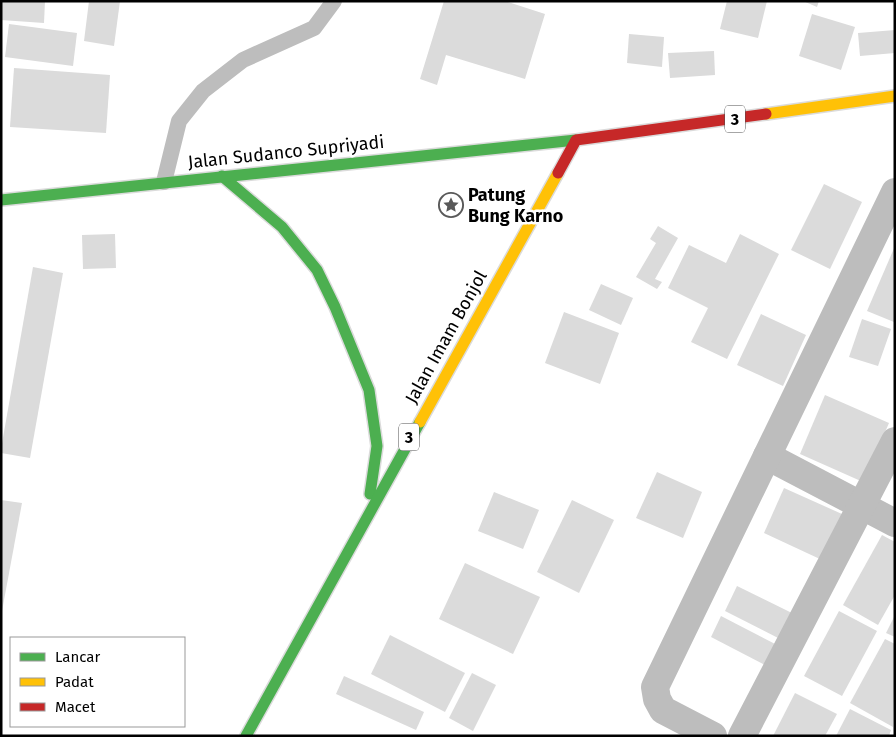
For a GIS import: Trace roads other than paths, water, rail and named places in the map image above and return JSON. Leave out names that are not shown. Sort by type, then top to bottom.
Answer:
[{"type":"main road","name":"3","points":[[576,140],[895,96]]},
{"type":"main road","name":"Jalan Sudanco Supriyadi","points":[[1,200],[576,140]]},
{"type":"main road","name":"Jalan Imam Bonjol","points":[[246,736],[368,512],[576,140]]},
{"type":"main road","points":[[222,176],[282,227],[317,270],[356,355],[369,390],[378,446],[368,512]]},
{"type":"street","points":[[713,736],[663,710],[657,699],[655,687],[895,192]]},
{"type":"street","points":[[742,736],[895,441]]},
{"type":"street","points":[[767,456],[895,523]]},
{"type":"lane","points":[[164,182],[179,121],[203,91],[243,60],[314,28],[334,1]]},
{"type":"place","name":"Patung Bung Karno","points":[[451,205]]}]
